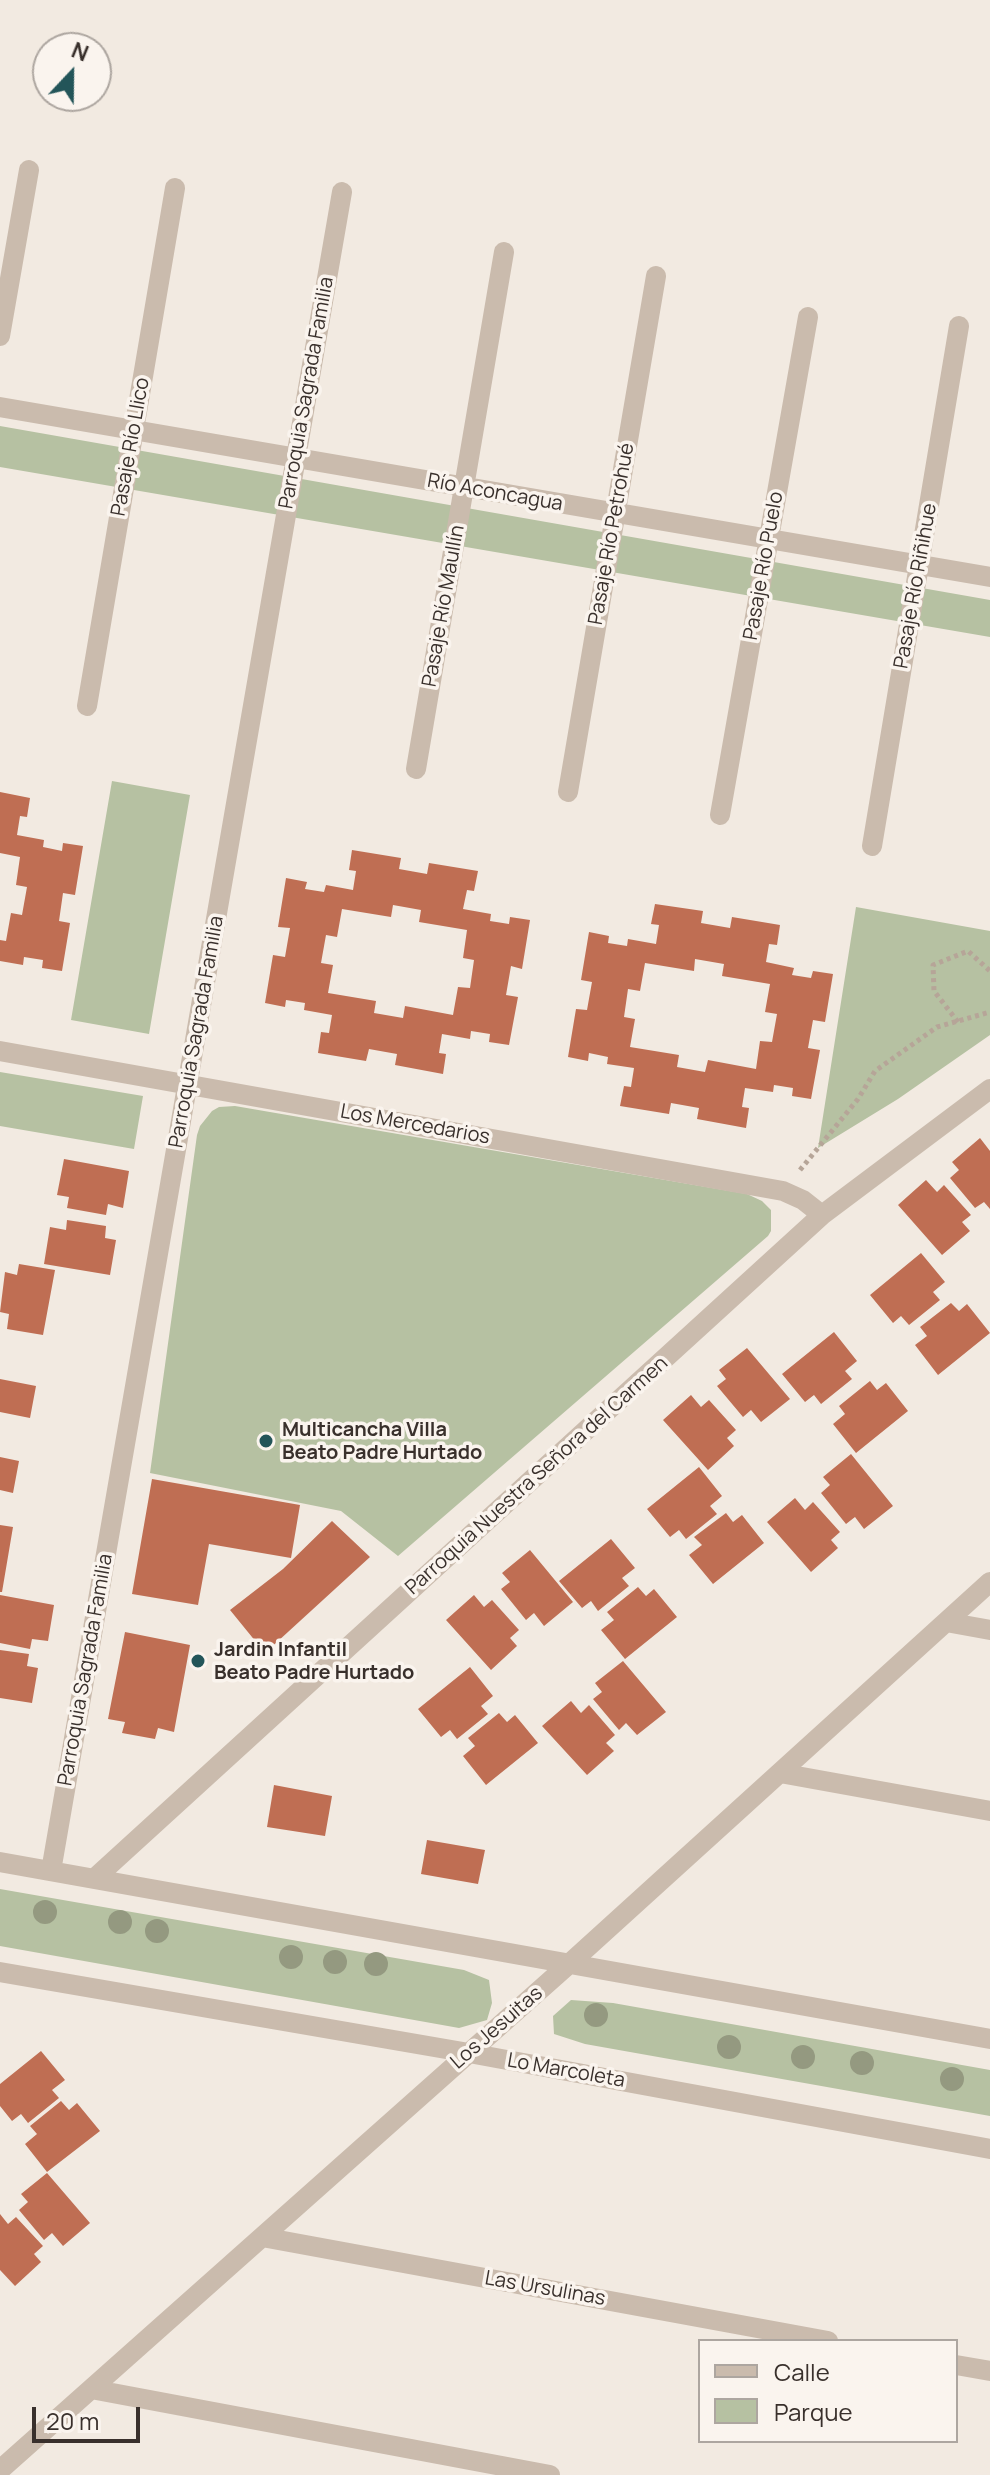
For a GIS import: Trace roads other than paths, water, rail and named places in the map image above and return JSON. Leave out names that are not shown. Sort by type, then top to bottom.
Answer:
[{"type":"street","points":[[0,336],[29,170]]},
{"type":"street","name":"Pasaje Río Llico","points":[[87,706],[175,188]]},
{"type":"street","name":"Parroquia Sagrada Familia","points":[[51,1871],[342,192]]},
{"type":"street","name":"Pasaje Río Maullín","points":[[416,769],[504,252]]},
{"type":"street","name":"Pasaje Río Petrohué","points":[[568,792],[656,276]]},
{"type":"street","name":"Pasaje Río Puelo","points":[[720,815],[808,317]]},
{"type":"street","name":"Pasaje Río Riñihue","points":[[872,846],[959,326]]},
{"type":"street","name":"Río Aconcagua","points":[[0,407],[990,577]]},
{"type":"street","name":"Los Mercedarios","points":[[0,1051],[783,1191],[803,1200],[822,1215]]},
{"type":"street","name":"Parroquia Nuestra Señora del Carmen","points":[[95,1878],[822,1215],[990,1089]]},
{"type":"street","name":"Los Jesuitas","points":[[0,2470],[569,1964],[990,1582]]},
{"type":"street","points":[[946,1622],[990,1630]]},
{"type":"street","points":[[780,1773],[990,1811]]},
{"type":"street","points":[[0,1862],[990,2039]]},
{"type":"street","name":"Lo Marcoleta","points":[[0,1972],[469,2053],[990,2149]]},
{"type":"street","name":"Las Ursulinas","points":[[262,2237],[817,2339]]},
{"type":"street","points":[[958,2365],[990,2371]]},
{"type":"street","points":[[91,2389],[550,2475]]},
{"type":"place","name":"Multicancha Villa Beato Padre Hurtado","points":[[266,1441]]},
{"type":"place","name":"Jardin Infantil Beato Padre Hurtado","points":[[198,1661]]}]
